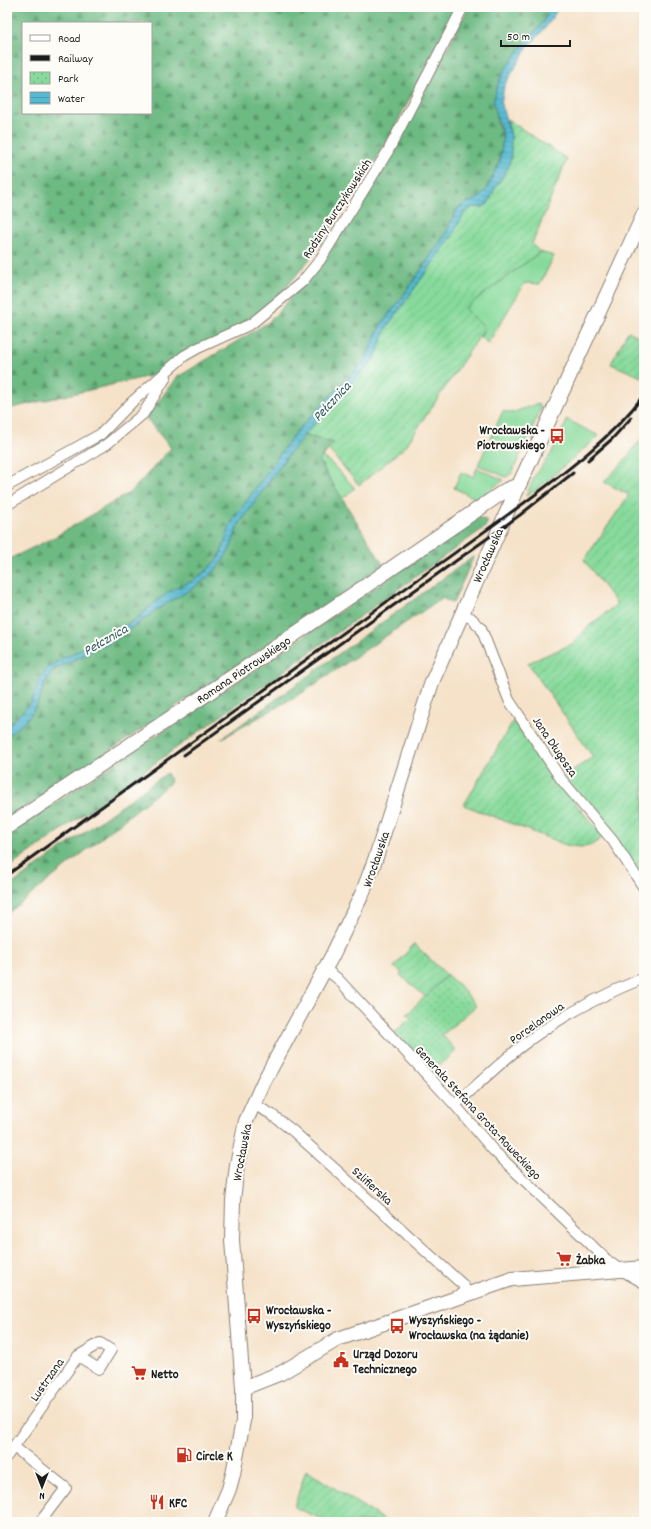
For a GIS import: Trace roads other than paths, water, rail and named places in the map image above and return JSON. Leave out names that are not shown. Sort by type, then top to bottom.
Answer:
[{"type":"main road","name":"Wrocławska","points":[[215,1522],[229,1489],[241,1438],[243,1421],[243,1388],[233,1251],[233,1201],[239,1152],[246,1121],[276,1057],[325,969],[355,911],[384,834],[425,701],[461,614],[644,214]]},
{"type":"main road","name":"Romana Piotrowskiego","points":[[7,827],[241,671],[506,490],[519,485]]},
{"type":"main road","name":"Romana Piotrowskiego","points":[[478,509],[490,505],[508,509]]},
{"type":"main road","points":[[243,1388],[281,1373],[338,1340],[512,1279],[644,1268]]},
{"type":"street","name":"Rodziny Burczykowskich","points":[[7,486],[101,434],[132,402],[184,356],[251,324],[302,282],[320,260],[388,151],[463,7]]},
{"type":"street","name":"Rodziny Burczykowskich","points":[[7,505],[107,444],[143,414],[172,367]]},
{"type":"street","name":"Jana Długosza","points":[[461,614],[471,618],[481,628],[509,700],[561,779],[613,841],[644,888]]},
{"type":"street","name":"Generała Stefana Grota-Roweckiego","points":[[325,969],[337,978],[454,1105],[493,1150],[608,1261],[618,1269],[644,1283]]},
{"type":"street","name":"Porcelanowa","points":[[454,1105],[519,1048],[544,1030],[580,1007],[618,988],[644,978]]},
{"type":"street","name":"Szlifierska","points":[[253,1104],[271,1114],[298,1135],[463,1285],[468,1295]]},
{"type":"street","name":"Lustrzana","points":[[7,1456],[78,1356]]},
{"type":"street","points":[[14,1447],[66,1488],[44,1521]]},
{"type":"water","name":"Pełcznica","points":[[552,7],[559,7],[546,27],[527,48],[504,86],[501,104],[511,136],[511,158],[508,168],[494,190],[488,204],[482,207],[472,207],[464,213],[452,236],[387,327],[375,358],[304,435],[285,459],[238,526],[231,547],[213,573],[195,587],[161,607],[114,640],[53,670],[46,681],[37,705],[25,722],[7,736],[7,726],[31,703],[40,678],[48,667],[110,635],[137,619],[170,591],[192,581],[207,570],[219,557],[231,523],[294,434],[365,360],[380,326],[403,296],[445,235],[457,209],[468,202],[478,199],[487,189],[500,160],[503,137],[493,103],[497,86],[505,69],[523,45],[541,25]]},
{"type":"railway","points":[[7,875],[540,491],[603,440],[644,395]]},
{"type":"railway","points":[[588,460],[612,439],[631,418]]},
{"type":"railway","points":[[184,755],[520,515],[573,473]]},
{"type":"place","name":"Wrocławska - Piotrowskiego","points":[[557,436]]},
{"type":"place","name":"Żabka","points":[[564,1259]]},
{"type":"place","name":"Wrocławska - Wyszyńskiego","points":[[254,1316]]},
{"type":"place","name":"Wyszyńskiego - Wrocławska (na żądanie)","points":[[397,1326]]},
{"type":"place","name":"Urząd Dozoru Technicznego","points":[[341,1360]]},
{"type":"place","name":"Netto","points":[[139,1373]]},
{"type":"place","name":"Circle K","points":[[184,1455]]},
{"type":"place","name":"KFC","points":[[157,1502]]}]
